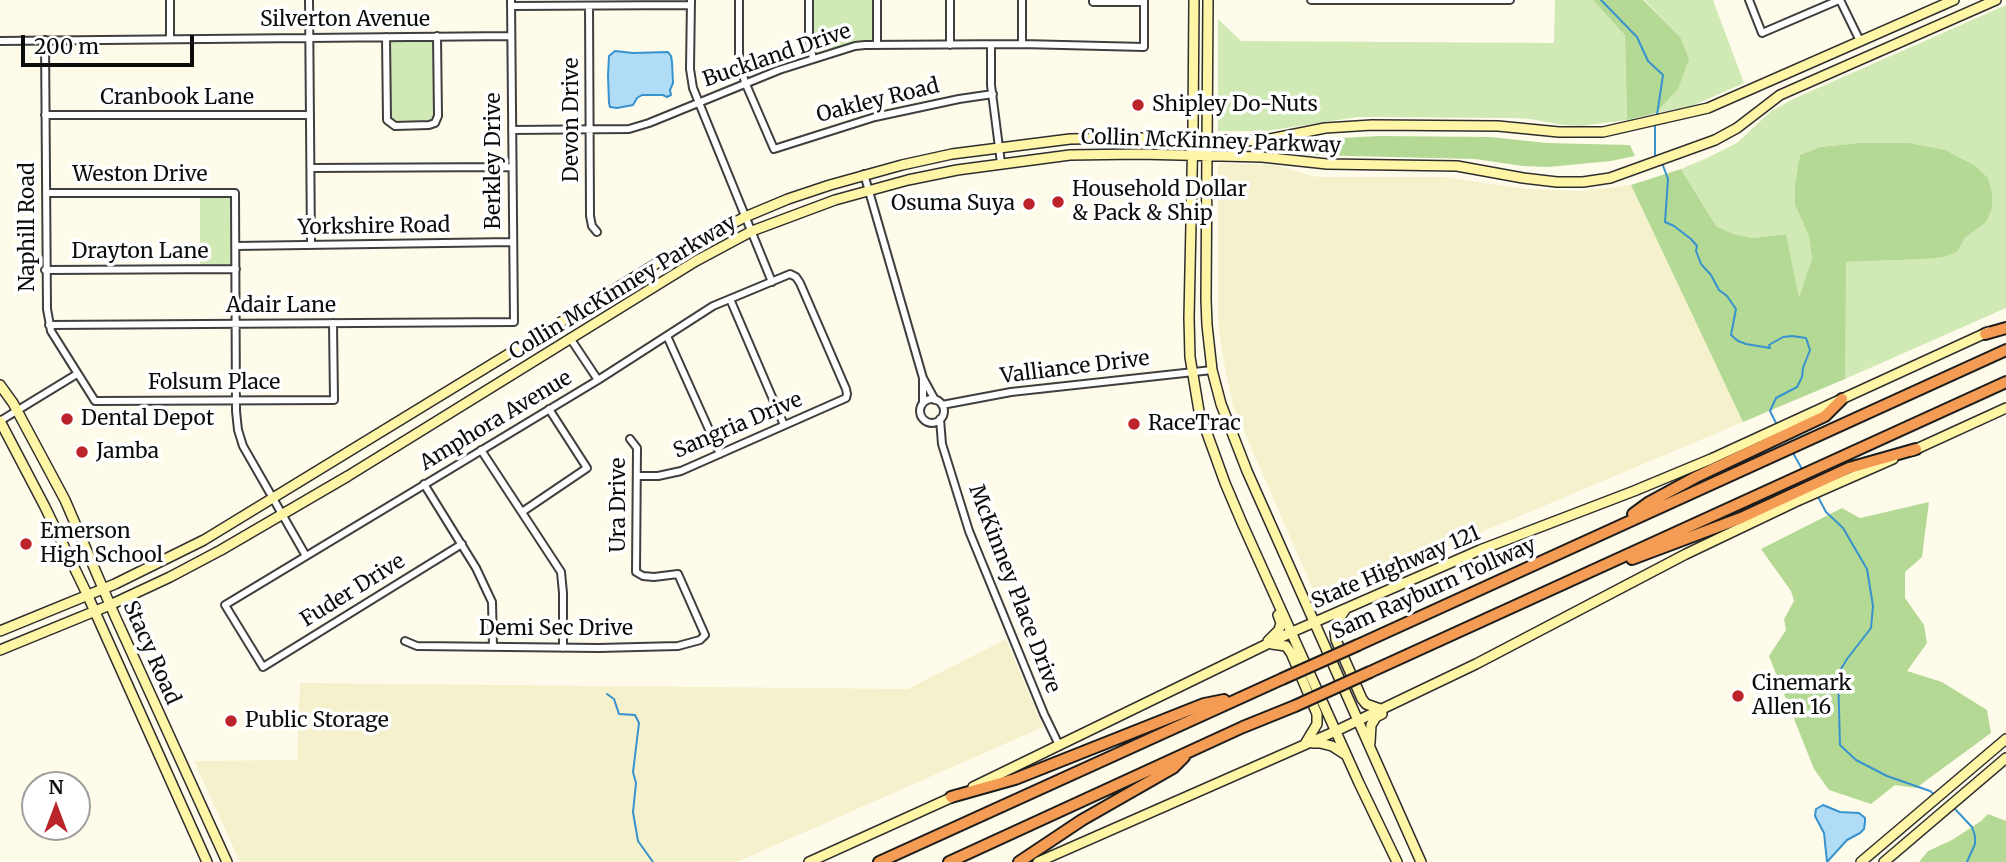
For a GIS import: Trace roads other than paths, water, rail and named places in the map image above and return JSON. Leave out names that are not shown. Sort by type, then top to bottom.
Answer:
[{"type":"highway","points":[[1985,334],[2006,326]]},
{"type":"highway","name":"Sam Rayburn Tollway","points":[[879,862],[2006,351]]},
{"type":"highway","points":[[948,862],[1370,673],[2006,382]]},
{"type":"highway","points":[[1620,525],[1648,503],[1714,464],[1823,412],[1842,399]]},
{"type":"highway","points":[[1581,576],[1745,522],[1851,472],[1916,449]]},
{"type":"highway","points":[[951,797],[1015,779],[1204,704],[1247,695]]},
{"type":"highway","points":[[1019,862],[1091,815],[1173,768],[1188,753]]},
{"type":"main road","points":[[1194,0],[1189,317],[1193,373],[1202,419],[1225,483],[1397,862]]},
{"type":"main road","points":[[1208,0],[1206,317],[1212,370],[1221,404],[1247,471],[1421,862]]},
{"type":"main road","name":"Collin McKinney Parkway","points":[[0,631],[103,588],[232,524],[686,247],[788,199],[864,174],[952,153],[1078,138],[1260,141],[1346,126],[1498,125],[1587,133],[1628,127],[1708,108],[1954,0]]},
{"type":"main road","name":"Collin McKinney Parkway","points":[[0,650],[110,605],[180,572],[284,515],[696,261],[752,231],[794,215],[869,191],[933,175],[1070,155],[1279,158],[1327,164],[1457,166],[1557,182],[1610,178],[1716,140],[1737,128],[1780,95],[1996,0]]},
{"type":"main road","points":[[1842,399],[1985,334]]},
{"type":"main road","name":"Stacy Road","points":[[0,385],[65,500],[228,862]]},
{"type":"main road","points":[[1916,449],[2006,408]]},
{"type":"main road","name":"Stacy Road","points":[[0,421],[95,611],[207,862]]},
{"type":"main road","name":"State Highway 121","points":[[809,862],[1025,764],[1292,632],[1480,550],[1714,464]]},
{"type":"main road","points":[[1038,862],[1336,731],[1476,664],[1745,522]]},
{"type":"main road","points":[[1263,568],[1262,579],[1281,623],[1279,630],[1266,645]]},
{"type":"main road","points":[[1346,609],[1338,622],[1336,640],[1362,699],[1366,704],[1382,709]]},
{"type":"main road","points":[[1266,645],[1286,646],[1317,714],[1317,724],[1304,745]]},
{"type":"main road","points":[[1371,749],[1371,725],[1376,717],[1407,697]]},
{"type":"main road","points":[[1861,862],[2006,739]]},
{"type":"main road","points":[[1304,745],[1320,743],[1346,754]]},
{"type":"main road","points":[[1884,862],[2006,758]]},
{"type":"main road","points":[[174,788],[190,781]]},
{"type":"street","points":[[170,0],[170,39]]},
{"type":"street","points":[[309,0],[311,245]]},
{"type":"street","points":[[739,0],[739,62],[745,82]]},
{"type":"street","points":[[809,0],[809,43],[813,58]]},
{"type":"street","points":[[877,0],[877,43]]},
{"type":"street","points":[[950,0],[950,44]]},
{"type":"street","points":[[1022,0],[1022,44]]},
{"type":"street","points":[[1311,0],[1510,0]]},
{"type":"street","points":[[1749,0],[1762,33],[1840,0],[1860,41]]},
{"type":"street","points":[[1093,1],[1144,1]]},
{"type":"street","name":"Buckland Drive","points":[[512,130],[629,129],[813,58],[877,43],[1144,47],[1144,1]]},
{"type":"street","points":[[511,3],[589,6],[691,3],[690,69],[697,103],[772,282]]},
{"type":"street","name":"Berkley Drive","points":[[511,3],[514,322]]},
{"type":"street","name":"Devon Drive","points":[[589,6],[590,216],[592,226],[597,232]]},
{"type":"street","name":"Silverton Avenue","points":[[0,41],[511,36]]},
{"type":"street","points":[[386,37],[387,120],[395,126],[435,123],[438,116],[437,37]]},
{"type":"street","name":"Naphill Road","points":[[46,40],[45,270],[49,326],[95,401]]},
{"type":"street","points":[[991,45],[993,94],[1001,163]]},
{"type":"street","name":"Oakley Road","points":[[745,82],[774,149],[875,117],[993,94]]},
{"type":"street","name":"Cranbook Lane","points":[[45,115],[310,115]]},
{"type":"street","points":[[311,168],[512,167]]},
{"type":"street","points":[[864,174],[923,378],[935,400],[942,405],[943,413],[935,422],[928,422],[920,413],[923,403],[923,378]]},
{"type":"street","name":"Weston Drive","points":[[46,193],[235,193],[236,246]]},
{"type":"street","name":"Yorkshire Road","points":[[236,246],[512,242]]},
{"type":"street","points":[[236,246],[238,430],[243,446],[306,556]]},
{"type":"street","name":"Drayton Lane","points":[[45,270],[236,269]]},
{"type":"street","name":"Amphora Avenue","points":[[225,605],[598,380],[713,306],[790,274],[800,282],[848,394]]},
{"type":"street","points":[[730,299],[784,425]]},
{"type":"street","name":"Adair Lane","points":[[49,326],[514,322]]},
{"type":"street","name":"Folsum Place","points":[[95,401],[334,400],[333,323]]},
{"type":"street","points":[[667,336],[720,454]]},
{"type":"street","points":[[570,338],[598,380]]},
{"type":"street","name":"Valliance Drive","points":[[942,405],[1011,392],[1212,370]]},
{"type":"street","points":[[0,421],[77,374]]},
{"type":"street","name":"Sangria Drive","points":[[637,476],[658,476],[681,471],[846,398],[848,394]]},
{"type":"street","points":[[923,403],[929,399],[935,400]]},
{"type":"street","points":[[522,512],[587,468],[549,409]]},
{"type":"street","name":"McKinney Place Drive","points":[[940,419],[942,444],[975,548],[1059,745]]},
{"type":"street","name":"McKinney Place Drive","points":[[928,422],[942,444]]},
{"type":"street","name":"Ura Drive","points":[[630,439],[637,447],[636,572],[654,577],[678,574],[705,635]]},
{"type":"street","points":[[481,450],[561,572],[563,648]]},
{"type":"street","points":[[424,484],[476,568],[492,602],[494,647]]},
{"type":"street","name":"Fuder Drive","points":[[225,605],[262,667],[462,544]]},
{"type":"street","name":"Demi Sec Drive","points":[[405,641],[417,646],[678,646],[700,640],[705,635]]},
{"type":"water","points":[[615,51],[668,52],[672,62],[671,95],[642,95],[633,105],[610,107],[609,56]]},
{"type":"water","points":[[1823,805],[1840,812],[1859,813],[1865,818],[1864,829],[1847,840],[1827,862],[1824,833],[1815,816],[1816,809]]},
{"type":"waterway","points":[[1601,0],[1637,37],[1648,61],[1663,75],[1657,115]]},
{"type":"waterway","points":[[1655,124],[1655,157]]},
{"type":"waterway","points":[[1662,163],[1668,179],[1665,222],[1674,226],[1697,246],[1701,264],[1736,309],[1731,335],[1746,344],[1770,348],[1769,345],[1783,337],[1806,338],[1810,350],[1802,377],[1797,387],[1776,398],[1770,411],[1776,423]]},
{"type":"waterway","points":[[1793,453],[1802,469]]},
{"type":"waterway","points":[[1817,495],[1826,512],[1843,528],[1867,569],[1873,606],[1871,628],[1838,674],[1840,745],[1856,760],[1935,795]]},
{"type":"waterway","points":[[607,694],[614,699],[619,714],[635,715],[639,723],[633,772],[636,783],[633,812],[638,841],[653,862]]},
{"type":"waterway","points":[[1954,808],[1972,827],[1975,836],[1975,844],[1967,862]]},
{"type":"place","name":"Shipley Do-Nuts","points":[[1138,105]]},
{"type":"place","name":"Household Dollar & Pack & Ship","points":[[1058,202]]},
{"type":"place","name":"Osuma Suya","points":[[1029,204]]},
{"type":"place","name":"Dental Depot","points":[[67,419]]},
{"type":"place","name":"RaceTrac","points":[[1134,424]]},
{"type":"place","name":"Jamba","points":[[82,452]]},
{"type":"place","name":"Emerson High School","points":[[26,544]]},
{"type":"place","name":"Cinemark Allen 16","points":[[1738,696]]},
{"type":"place","name":"Public Storage","points":[[231,721]]}]
